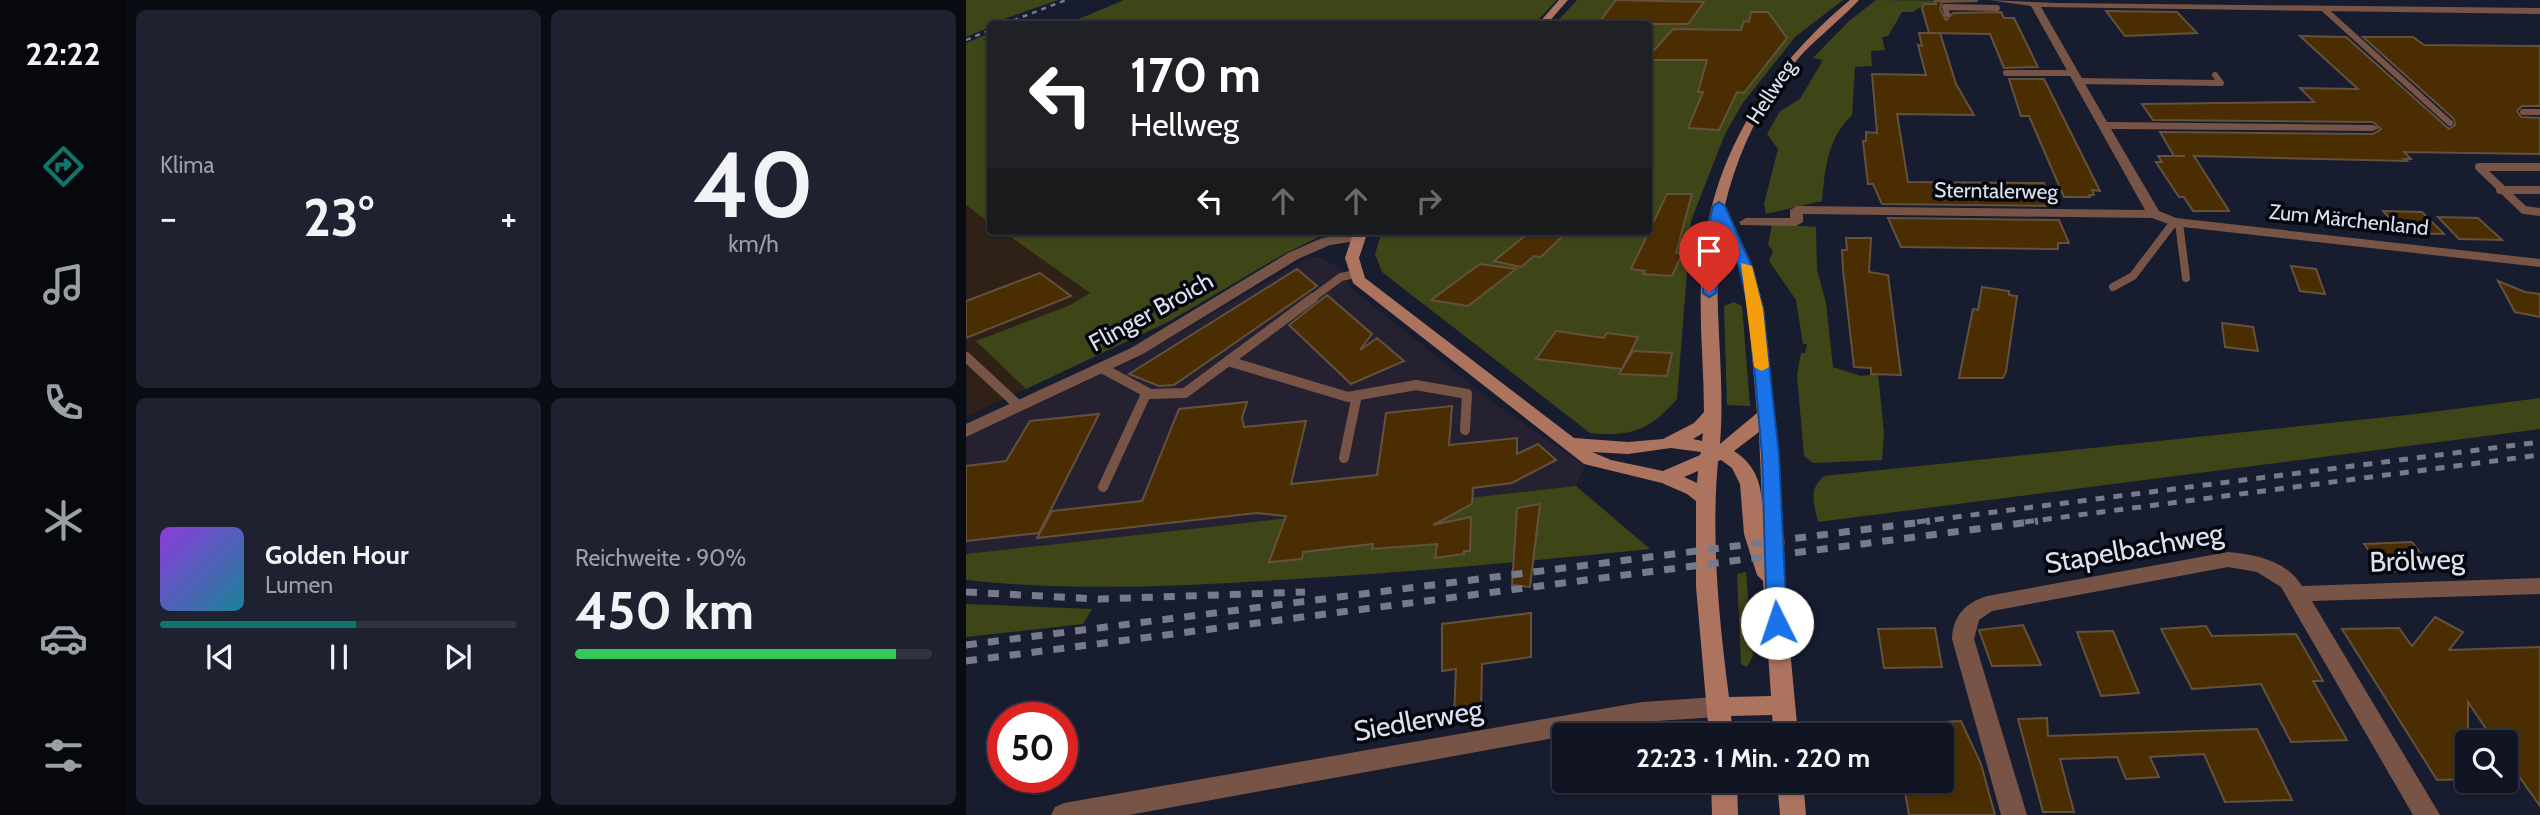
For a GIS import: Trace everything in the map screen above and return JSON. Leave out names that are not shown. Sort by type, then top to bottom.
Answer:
[{"type":"main road","points":[[1545,21],[1564,0]]},
{"type":"main road","name":"Hellweg","points":[[1719,723],[1710,649],[1706,499],[1714,453],[1709,268],[1719,206],[1739,144],[1768,91],[1808,40],[1855,0]]},
{"type":"main road","points":[[1719,206],[1753,290],[1772,473],[1774,596],[1785,723]]},
{"type":"main road","name":"Flinger Broich","points":[[1355,274],[1352,258],[1359,235]]},
{"type":"main road","points":[[1355,274],[1358,280],[1600,464],[1667,476],[1697,490],[1706,499]]},
{"type":"main road","points":[[1672,443],[1697,430],[1713,413]]},
{"type":"main road","points":[[1667,476],[1714,453],[1752,430],[1766,414]]},
{"type":"main road","points":[[1569,443],[1616,448],[1672,443],[1714,453],[1737,463],[1748,476],[1754,529],[1774,596]]},
{"type":"main road","name":"Siedlerweg","points":[[1717,707],[1784,705]]},
{"type":"main road","points":[[1725,793],[1726,815]]},
{"type":"main road","points":[[1791,793],[1793,815]]},
{"type":"street","points":[[1994,4],[2537,13]]},
{"type":"street","points":[[2035,5],[2154,214]]},
{"type":"street","points":[[2103,125],[2373,128]]},
{"type":"street","name":"Sterntalerweg","points":[[1746,222],[1796,222],[1797,210],[2154,214]]},
{"type":"street","name":"Zum Märchenland","points":[[2154,214],[2176,222],[2540,263]]},
{"type":"street","name":"Flinger Broich","points":[[968,428],[1102,368],[1172,331],[1293,256],[1327,241],[1354,235]]},
{"type":"street","name":"Stapelbachweg","points":[[2014,815],[1963,639],[1963,624],[1970,612],[1986,604],[2217,559],[2255,562],[2277,572],[2296,594],[2427,815]]},
{"type":"street","name":"Brölweg","points":[[2296,594],[2540,586]]},
{"type":"street","name":"Siedlerweg","points":[[1064,815],[1642,712],[1717,707]]},
{"type":"lane","points":[[1947,14],[1945,7],[1994,4]]},
{"type":"lane","points":[[2324,9],[2375,54],[2396,78],[2450,123]]},
{"type":"lane","points":[[2007,73],[2221,83],[2215,75]]},
{"type":"lane","points":[[2523,112],[2540,113]]},
{"type":"lane","points":[[2540,167],[2479,167],[2487,180],[2525,210],[2540,212]]},
{"type":"lane","points":[[2500,190],[2540,190]]},
{"type":"lane","points":[[2176,222],[2186,278]]},
{"type":"lane","points":[[2113,288],[2133,276],[2176,222]]},
{"type":"lane","points":[[1102,368],[1146,394],[1164,397],[1185,393],[1341,277],[1355,274]]},
{"type":"lane","points":[[966,358],[1019,407]]},
{"type":"lane","points":[[1228,361],[1348,397],[1416,385],[1467,394],[1465,430]]},
{"type":"lane","points":[[1103,487],[1146,394]]},
{"type":"lane","points":[[1344,458],[1357,396]]},
{"type":"shaded area","points":[[966,205],[987,221],[987,235],[1008,235],[1090,293],[1070,305],[977,341],[1026,389],[967,416]]},
{"type":"shaded area","points":[[1309,257],[1319,257],[1341,268],[1351,288],[1498,406],[1585,466],[1576,486],[966,554],[966,437],[1135,359]]},
{"type":"green space","points":[[966,0],[1058,0],[998,21],[987,21],[987,28],[966,37]]},
{"type":"green space","points":[[1124,0],[1557,0],[1537,21],[1074,21]]},
{"type":"green space","points":[[1577,0],[1843,0],[1795,37],[1742,104],[1725,134],[1691,221],[1677,399],[1649,424],[1618,434],[1590,433],[1382,272],[1375,254],[1381,235],[1652,235],[1652,21],[1558,21]]},
{"type":"green space","points":[[1876,0],[1978,1],[1934,3],[1913,12],[1902,12],[1888,36],[1882,37],[1885,50],[1871,51],[1872,66],[1855,67],[1852,115],[1832,144],[1826,166],[1822,201],[1766,214],[1764,204],[1778,149],[1767,134],[1780,111],[1800,99],[1823,60],[1813,58],[1849,21]]},
{"type":"green space","points":[[987,34],[987,38],[982,40],[987,41],[987,221],[966,205],[966,43]]},
{"type":"green space","points":[[1772,224],[1816,227],[1817,270],[1826,303],[1833,367],[1861,376],[1878,374],[1884,433],[1882,460],[1813,463],[1804,456],[1797,375],[1801,353],[1805,353],[1807,344],[1803,344],[1796,300],[1769,261],[1773,251],[1768,245]]},
{"type":"green space","points":[[1008,235],[1323,235],[1284,254],[1168,322],[1026,389],[976,341],[1070,305],[1090,293]]},
{"type":"green space","points":[[1734,302],[1742,306],[1750,406],[1727,405],[1724,306]]},
{"type":"green space","points":[[2540,398],[2540,429],[1818,522],[1814,503],[1816,486],[1824,476],[2416,414]]},
{"type":"green space","points":[[1576,486],[1650,549],[1429,570],[1213,584],[1089,587],[966,580],[966,554]]},
{"type":"green space","points":[[1746,572],[1753,656],[1747,667],[1741,664],[1737,574]]},
{"type":"green space","points":[[966,604],[1092,609],[1083,624],[966,637]]},
{"type":"building","points":[[1616,0],[1704,2],[1688,24],[1600,21]]},
{"type":"building","points":[[1935,1],[1978,1],[1942,2],[1940,9],[1946,20],[1953,13],[2001,12],[2004,18],[2014,18],[2038,67],[2004,68],[1990,34],[1929,33],[1922,8],[1924,4],[1936,4]]},
{"type":"building","points":[[2106,11],[2177,12],[2197,33],[2125,36]]},
{"type":"building","points":[[1751,12],[1768,12],[1787,38],[1744,93],[1737,92],[1719,130],[1688,128],[1703,92],[1698,92],[1707,60],[1652,60],[1652,53],[1673,29],[1741,30],[1744,21],[1749,22]]},
{"type":"building","points":[[1919,33],[1940,33],[1956,84],[1974,115],[1897,114],[1908,182],[2044,183],[2054,206],[1882,204],[1873,184],[1868,184],[1863,141],[1866,141],[1866,132],[1877,133],[1872,74],[1926,75],[1918,45],[1922,46]]},
{"type":"building","points":[[2300,36],[2346,37],[2449,129],[2455,125],[2454,119],[2363,37],[2413,37],[2424,45],[2540,46],[2540,106],[2522,106],[2517,111],[2521,117],[2540,118],[2540,154],[2404,152],[2411,159],[2404,159],[2407,161],[2194,156],[2229,211],[2193,211],[2184,197],[2179,197],[2156,162],[2162,162],[2158,156],[2174,156],[2160,132],[2373,134],[2381,129],[2373,122],[2153,120],[2142,104],[2314,102],[2300,88],[2358,89]]},
{"type":"building","points":[[2009,79],[2044,79],[2100,191],[2092,190],[2094,195],[2089,195],[2090,197],[2064,197],[2029,116],[2021,116]]},
{"type":"building","points":[[1667,194],[1692,194],[1676,253],[1682,254],[1672,276],[1643,274],[1645,271],[1631,269],[1647,235],[1652,235],[1652,225]]},
{"type":"building","points":[[2383,211],[2422,212],[2444,234],[2403,233]]},
{"type":"building","points":[[2438,217],[2478,218],[2502,240],[2459,239]]},
{"type":"building","points":[[1888,218],[2059,220],[2069,243],[2058,243],[2058,249],[1901,247]]},
{"type":"building","points":[[1526,235],[1564,235],[1541,257],[1534,256],[1521,267],[1494,261]]},
{"type":"building","points":[[1846,238],[1871,238],[1869,272],[1888,275],[1901,375],[1871,374],[1871,368],[1854,367],[1843,270],[1842,250],[1847,250]]},
{"type":"building","points":[[1480,264],[1516,269],[1468,306],[1431,300]]},
{"type":"building","points":[[2291,266],[2316,269],[2325,294],[2300,291]]},
{"type":"building","points":[[1297,269],[1317,286],[1174,385],[1159,386],[1129,374]]},
{"type":"building","points":[[1040,273],[1071,296],[966,338],[966,301]]},
{"type":"building","points":[[2498,281],[2525,292],[2540,294],[2540,317],[2515,312]]},
{"type":"building","points":[[1982,287],[2009,291],[2009,295],[2017,296],[2006,372],[2003,378],[1959,378],[1973,309],[1978,310]]},
{"type":"building","points":[[1327,295],[1372,334],[1360,350],[1377,338],[1404,361],[1351,384],[1289,325]]},
{"type":"building","points":[[2222,323],[2253,327],[2258,351],[2225,347]]},
{"type":"building","points":[[1556,331],[1604,338],[1607,333],[1638,337],[1622,369],[1536,359]]},
{"type":"building","points":[[1633,351],[1672,353],[1667,376],[1619,374]]},
{"type":"building","points":[[1247,402],[1242,418],[1244,427],[1306,421],[1291,484],[1377,475],[1386,413],[1452,406],[1449,445],[1517,438],[1517,454],[1538,444],[1556,460],[1512,483],[1473,488],[1472,504],[1433,525],[1471,517],[1470,551],[1464,551],[1464,554],[1435,558],[1437,544],[1372,549],[1373,544],[1303,552],[1302,559],[1269,562],[1286,516],[1256,513],[1037,538],[1052,511],[1142,501],[1179,409]]},
{"type":"building","points":[[1099,414],[1039,533],[966,541],[966,466],[1006,461],[1030,421]]},
{"type":"building","points":[[1540,504],[1530,587],[1512,585],[1517,508]]},
{"type":"building","points":[[2412,542],[2434,570],[2385,572],[2364,544]]},
{"type":"building","points":[[1531,613],[1531,657],[1482,664],[1481,712],[1454,716],[1456,669],[1442,671],[1442,624]]},
{"type":"building","points":[[2435,617],[2463,632],[2449,650],[2540,647],[2540,806],[2518,775],[2518,730],[2487,730],[2468,702],[2468,730],[2455,730],[2455,779],[2437,780],[2342,629],[2399,628],[2412,646]]},
{"type":"building","points":[[2023,625],[2041,665],[1992,666],[1979,630]]},
{"type":"building","points":[[2206,626],[2212,636],[2296,634],[2323,681],[2313,681],[2347,740],[2291,742],[2261,684],[2192,689],[2161,629]]},
{"type":"building","points":[[1935,628],[1942,667],[1884,668],[1878,629]]},
{"type":"building","points":[[2113,631],[2139,693],[2101,696],[2077,632]]},
{"type":"building","points":[[2047,718],[2048,736],[2257,729],[2292,800],[2225,802],[2204,754],[2150,757],[2159,777],[2126,779],[2117,757],[2060,759],[2074,812],[2043,812],[2018,719]]},
{"type":"building","points":[[1961,721],[1981,764],[1995,815],[1909,815],[1905,793],[1954,793],[1954,723],[1942,722]]},
{"type":"railway","points":[[1012,21],[1066,0]]},
{"type":"railway","points":[[966,40],[987,31]]},
{"type":"railway","points":[[1917,522],[2540,442]]},
{"type":"railway","points":[[2025,522],[2540,455]]},
{"type":"railway","points":[[966,645],[1930,521]]},
{"type":"railway","points":[[966,661],[2038,521]]},
{"type":"railway","points":[[966,592],[1098,599],[1305,592]]},
{"type":"slow traffic","points":[[1745,266],[1753,290],[1762,367]]},
{"type":"route","points":[[1709,293],[1711,245],[1719,206],[1746,267],[1756,309],[1772,473],[1777,623]]}]
